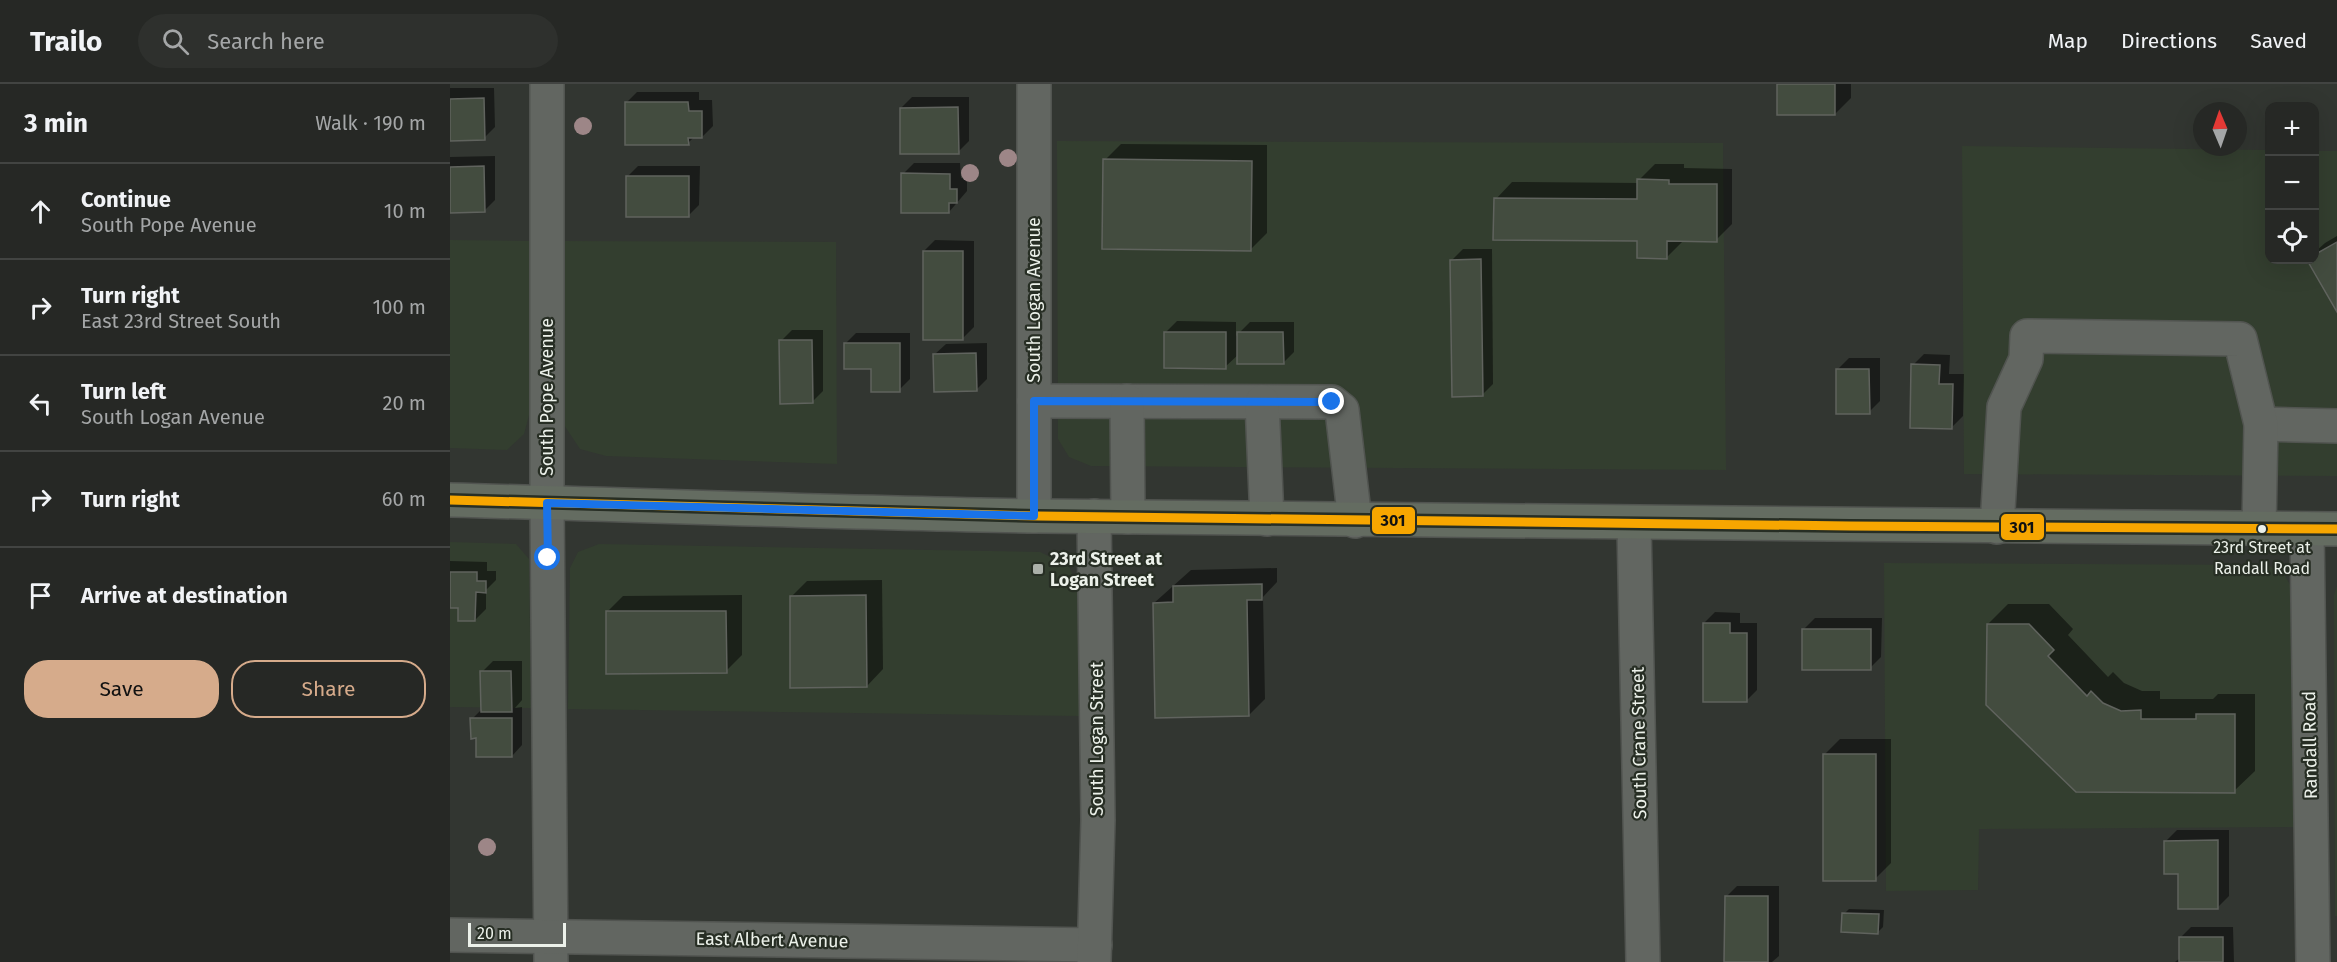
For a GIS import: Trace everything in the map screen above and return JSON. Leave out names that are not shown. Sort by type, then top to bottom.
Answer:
[{"type":"main road","points":[[450,500],[1034,516],[1354,521],[2322,529]]},
{"type":"street","name":"South Pope Avenue","points":[[547,84],[547,503],[551,949]]},
{"type":"street","name":"South Logan Avenue","points":[[1034,84],[1034,516]]},
{"type":"street","points":[[1997,527],[2004,407],[2026,359],[2027,336],[2240,339],[2261,424],[2259,528]]},
{"type":"street","points":[[1034,401],[1332,402],[1342,410],[1354,521]]},
{"type":"street","points":[[1127,402],[1128,517]]},
{"type":"street","points":[[1262,402],[1267,519]]},
{"type":"street","points":[[2261,424],[2337,426]]},
{"type":"street","name":"South Logan Street","points":[[1094,516],[1098,820],[1094,954]]},
{"type":"street","name":"South Crane Street","points":[[1634,525],[1643,962]]},
{"type":"street","name":"Randall Road","points":[[2313,962],[2322,529]]},
{"type":"street","name":"East Albert Avenue","points":[[450,935],[551,949],[1094,954]]},
{"type":"shaded area","points":[[1057,141],[1723,143],[1726,470],[1091,466],[1069,457],[1058,439]]},
{"type":"shaded area","points":[[1962,146],[2193,149],[2193,156],[2247,156],[2247,150],[2265,150],[2265,264],[2319,264],[2319,151],[2337,151],[2337,476],[1964,474]]},
{"type":"shaded area","points":[[450,240],[531,241],[532,404],[524,434],[507,450],[450,448]]},
{"type":"shaded area","points":[[560,241],[836,242],[837,464],[606,456],[580,449],[562,422]]},
{"type":"shaded area","points":[[450,542],[516,544],[529,559],[531,708],[450,707]]},
{"type":"shaded area","points":[[599,544],[1040,552],[1069,566],[1080,594],[1080,716],[568,709],[570,568],[578,552]]},
{"type":"shaded area","points":[[1884,563],[2268,565],[2285,576],[2293,590],[2295,827],[1979,829],[1978,890],[1886,891]]},
{"type":"shaded area","points":[[2337,586],[2337,916],[2335,916],[2334,595]]},
{"type":"building","points":[[1777,84],[1835,84],[1835,115],[1777,115]]},
{"type":"building","points":[[484,98],[485,140],[450,141],[450,99]]},
{"type":"building","points":[[625,102],[688,102],[689,111],[702,111],[702,138],[688,138],[689,145],[625,145]]},
{"type":"building","points":[[958,107],[959,154],[900,154],[900,108]]},
{"type":"building","points":[[1103,159],[1252,161],[1251,251],[1102,249]]},
{"type":"building","points":[[484,166],[485,212],[450,213],[450,167]]},
{"type":"building","points":[[901,173],[950,174],[950,189],[957,189],[957,203],[949,203],[949,213],[901,213]]},
{"type":"building","points":[[626,176],[689,176],[689,217],[626,217]]},
{"type":"building","points":[[1637,179],[1669,180],[1669,184],[1717,184],[1717,242],[1667,241],[1667,259],[1637,258],[1637,241],[1493,240],[1494,198],[1637,199]]},
{"type":"building","points":[[2337,242],[2337,312],[2309,264],[2319,264],[2319,252]]},
{"type":"building","points":[[923,251],[963,251],[963,340],[923,340]]},
{"type":"building","points":[[1481,259],[1483,396],[1452,397],[1450,260]]},
{"type":"building","points":[[1164,332],[1226,332],[1226,369],[1164,368]]},
{"type":"building","points":[[1237,332],[1283,332],[1284,364],[1237,364]]},
{"type":"building","points":[[779,340],[812,340],[813,403],[780,404]]},
{"type":"building","points":[[844,343],[900,343],[900,392],[871,392],[871,369],[844,369]]},
{"type":"building","points":[[976,353],[977,391],[934,392],[933,354]]},
{"type":"building","points":[[1911,364],[1940,365],[1939,384],[1953,384],[1952,429],[1910,428]]},
{"type":"building","points":[[1836,369],[1869,369],[1870,414],[1836,414]]},
{"type":"building","points":[[450,572],[477,572],[477,581],[486,581],[486,593],[476,592],[475,621],[458,621],[458,608],[450,608]]},
{"type":"building","points":[[1262,584],[1262,600],[1247,600],[1249,716],[1155,718],[1153,603],[1173,602],[1173,586]]},
{"type":"building","points":[[866,595],[867,687],[790,688],[790,596]]},
{"type":"building","points":[[606,611],[726,611],[727,673],[606,674]]},
{"type":"building","points":[[1703,623],[1730,623],[1730,633],[1747,633],[1747,702],[1703,702]]},
{"type":"building","points":[[1987,624],[2029,624],[2054,650],[2048,656],[2087,696],[2091,691],[2103,703],[2121,711],[2141,710],[2141,719],[2196,719],[2196,714],[2235,714],[2235,793],[2076,792],[1986,705]]},
{"type":"building","points":[[1802,629],[1871,629],[1871,670],[1802,670]]},
{"type":"building","points":[[480,671],[511,671],[512,712],[481,712]]},
{"type":"building","points":[[470,718],[512,718],[512,757],[476,757],[476,738],[471,739]]},
{"type":"building","points":[[1823,754],[1876,754],[1876,881],[1823,881]]},
{"type":"building","points":[[2218,840],[2218,909],[2178,909],[2178,874],[2164,874],[2164,841]]},
{"type":"building","points":[[1725,896],[1768,896],[1768,962],[1724,962]]},
{"type":"building","points":[[1842,913],[1879,914],[1878,934],[1841,932]]},
{"type":"building","points":[[2179,937],[2223,937],[2223,962],[2179,962]]},
{"type":"transit line","name":"301","points":[[450,500],[1038,516],[1850,526],[2337,529]]},
{"type":"place","name":"23rd Street at Randall Road","points":[[2262,529]]},
{"type":"place","name":"23rd Street at Logan Street","points":[[1038,569]]},
{"type":"route","points":[[548,558],[547,503],[1034,516],[1034,401],[1332,402]]}]
